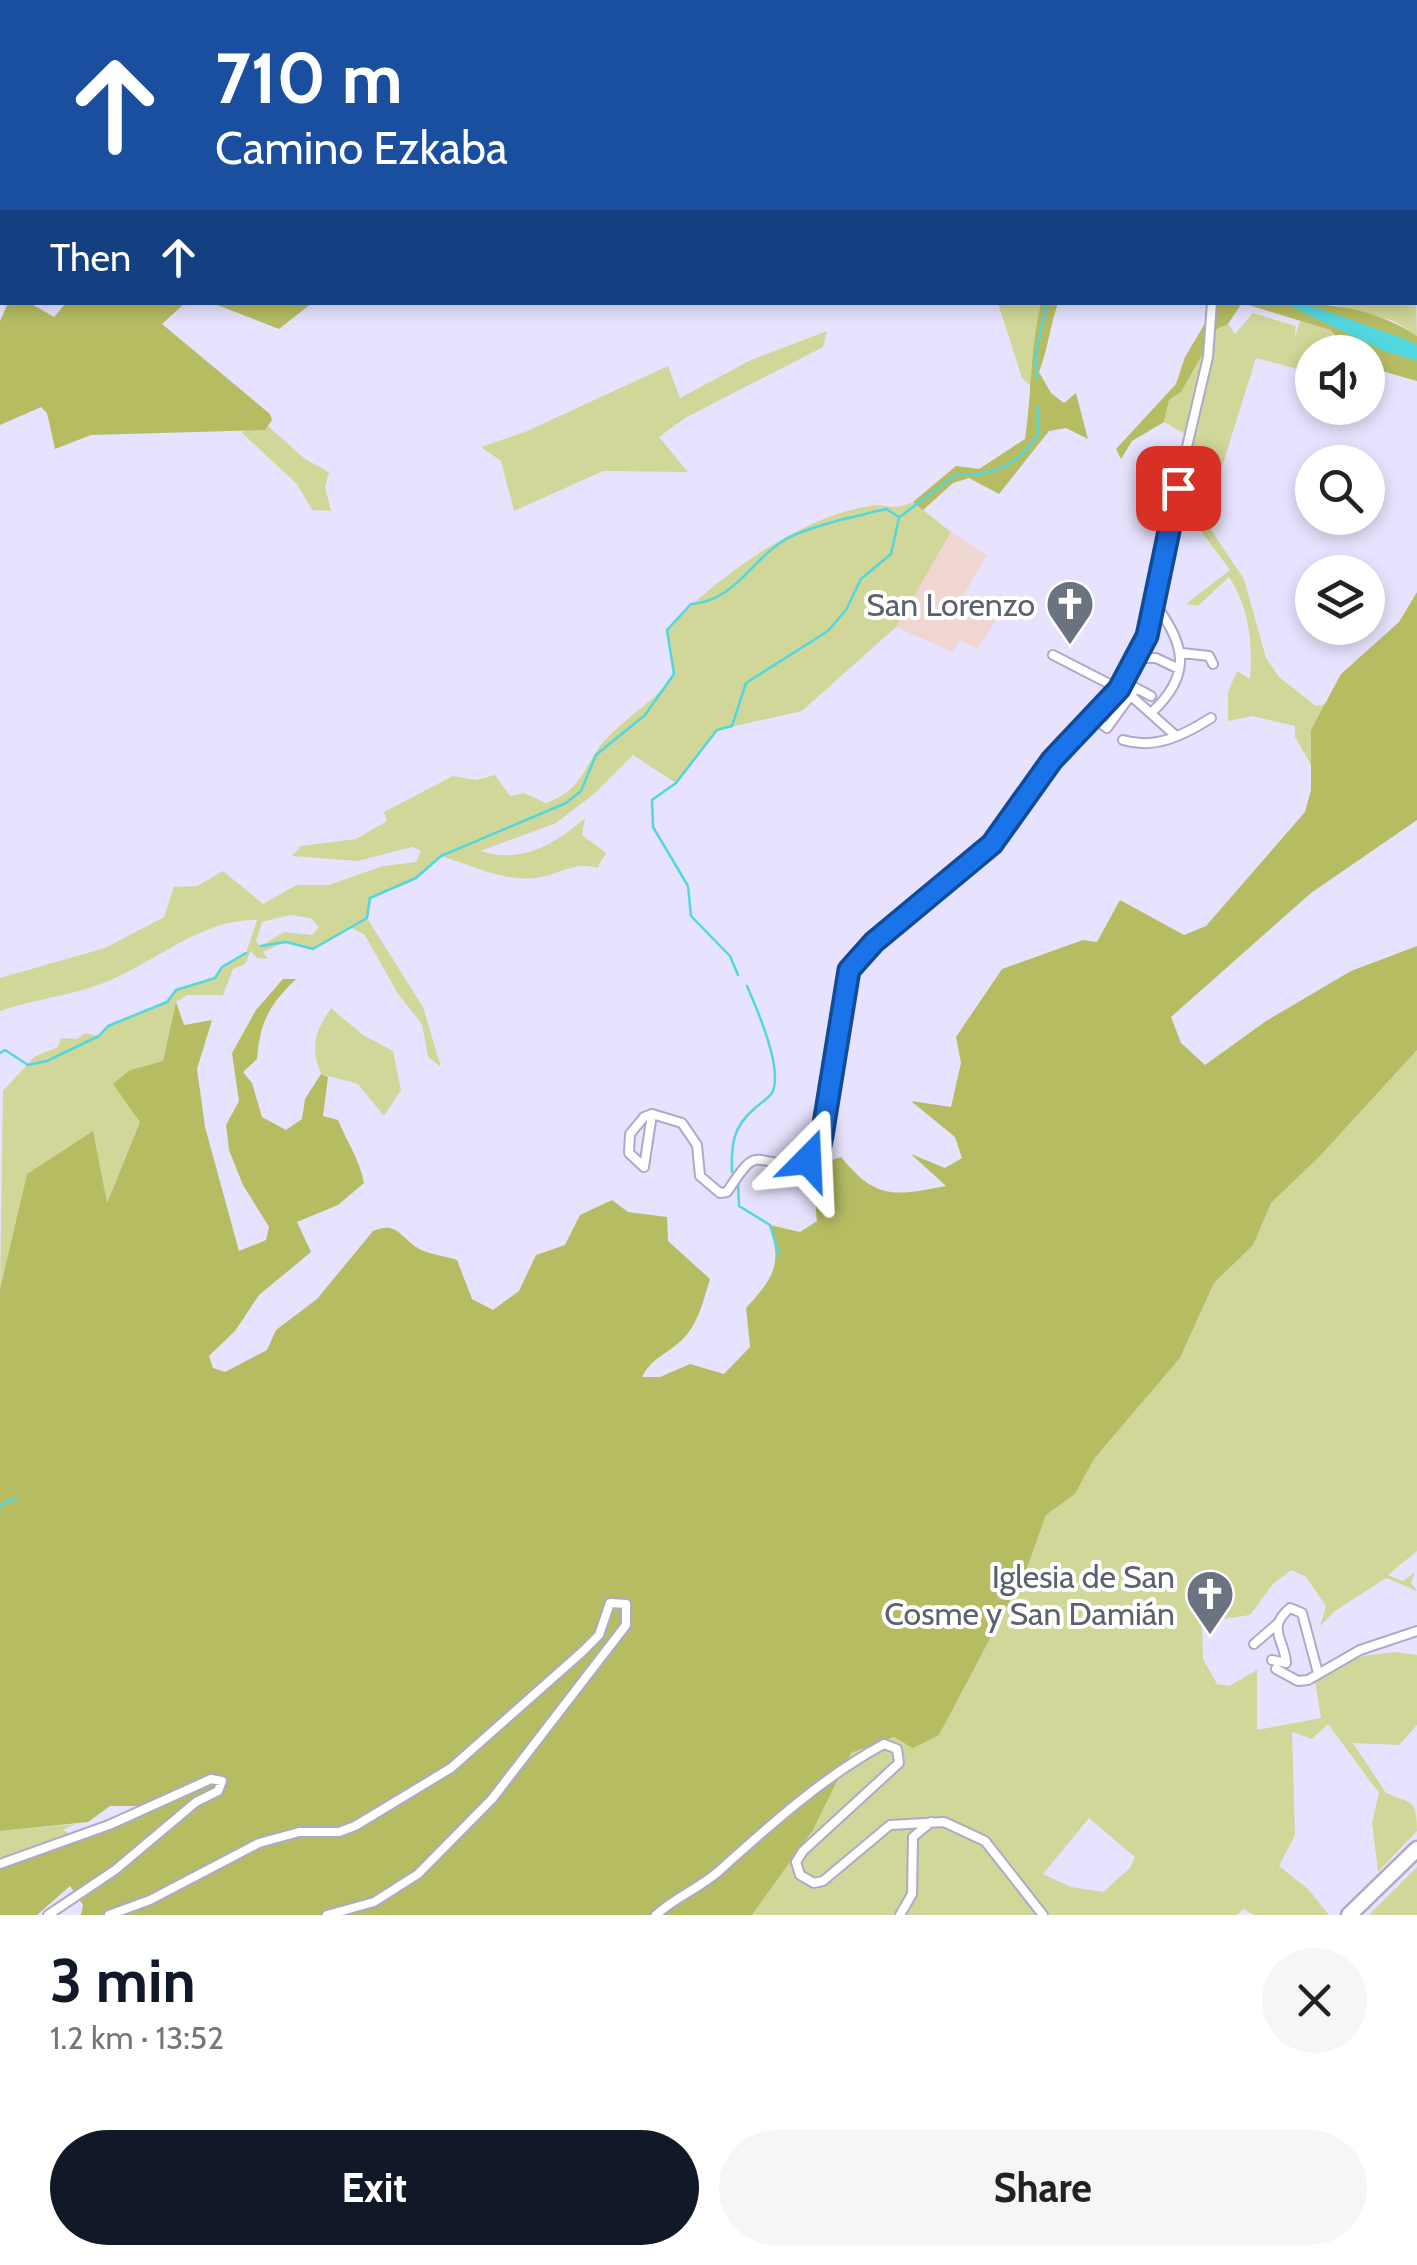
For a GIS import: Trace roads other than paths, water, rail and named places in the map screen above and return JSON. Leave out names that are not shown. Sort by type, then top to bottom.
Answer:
[{"type":"highway","points":[[1349,1915],[1417,1849]]},
{"type":"highway","points":[[1360,1915],[1417,1859]]},
{"type":"street","points":[[652,1114],[644,1167],[629,1153],[629,1142],[644,1117],[652,1114],[682,1123],[697,1145],[700,1176],[720,1193],[727,1192],[738,1172],[752,1161],[772,1159],[798,1166],[814,1156],[822,1136],[849,970],[874,942],[992,844],[1052,760],[1119,689],[1141,648],[1208,356],[1212,305]]},
{"type":"street","points":[[1152,712],[1179,670],[1182,653],[1176,634],[1153,600]]},
{"type":"street","points":[[1182,653],[1209,656],[1213,664]]},
{"type":"street","points":[[1053,655],[1129,694],[1176,736]]},
{"type":"street","points":[[1136,658],[1156,658],[1179,670]]},
{"type":"street","points":[[1092,717],[1107,728],[1136,688],[1151,696]]},
{"type":"street","points":[[1123,740],[1153,744],[1211,718]]},
{"type":"street","points":[[1153,744],[1154,731],[1162,724]]},
{"type":"street","points":[[109,1915],[150,1900],[259,1843],[300,1832],[338,1832],[356,1826],[451,1768],[599,1635],[610,1604],[626,1604],[626,1625],[492,1799],[397,1890],[374,1902],[327,1915]]},
{"type":"street","points":[[1254,1644],[1290,1608],[1302,1613],[1318,1674]]},
{"type":"street","points":[[1277,1624],[1277,1640],[1289,1673]]},
{"type":"street","points":[[1293,1626],[1304,1627]]},
{"type":"street","points":[[1286,1662],[1274,1665],[1289,1673],[1318,1674],[1360,1650],[1417,1631]]},
{"type":"street","points":[[656,1915],[714,1876],[750,1841],[823,1784],[884,1744],[900,1755],[899,1763],[798,1856],[796,1868],[806,1881],[823,1882],[890,1825],[956,1825],[984,1841],[1043,1915]]},
{"type":"street","points":[[0,1864],[109,1825],[212,1779],[222,1780],[218,1791],[196,1802],[115,1870],[48,1915]]},
{"type":"street","points":[[900,1915],[912,1894],[911,1843],[932,1822]]},
{"type":"waterway","points":[[1037,379],[1035,358],[1046,305]]},
{"type":"waterway","points":[[901,516],[957,474],[993,471],[1022,454],[1038,435],[1038,407]]},
{"type":"waterway","points":[[261,946],[286,942],[313,949],[367,918],[370,898],[416,878],[441,856],[566,803],[581,791],[596,755],[645,715],[674,674],[667,630],[691,604],[729,589],[790,537],[886,509],[899,517]]},
{"type":"waterway","points":[[738,975],[730,956],[691,916],[688,886],[653,827],[652,800],[676,783],[717,730],[732,726],[746,683],[828,631],[846,610],[861,579],[891,554],[899,518]]},
{"type":"waterway","points":[[0,1053],[5,1050],[28,1065],[47,1061],[99,1036],[108,1026],[167,1002],[176,990],[215,978],[222,967],[246,953]]},
{"type":"waterway","points":[[732,1172],[738,1129],[771,1095],[775,1083],[768,1040],[747,986]]},
{"type":"waterway","points":[[738,1181],[739,1206],[770,1225],[779,1255]]},
{"type":"waterway","points":[[0,1505],[17,1498]]},
{"type":"place","name":"San Lorenzo","points":[[1070,646]]},
{"type":"place","name":"Iglesia de San Cosme y San Damián","points":[[1210,1636]]}]
